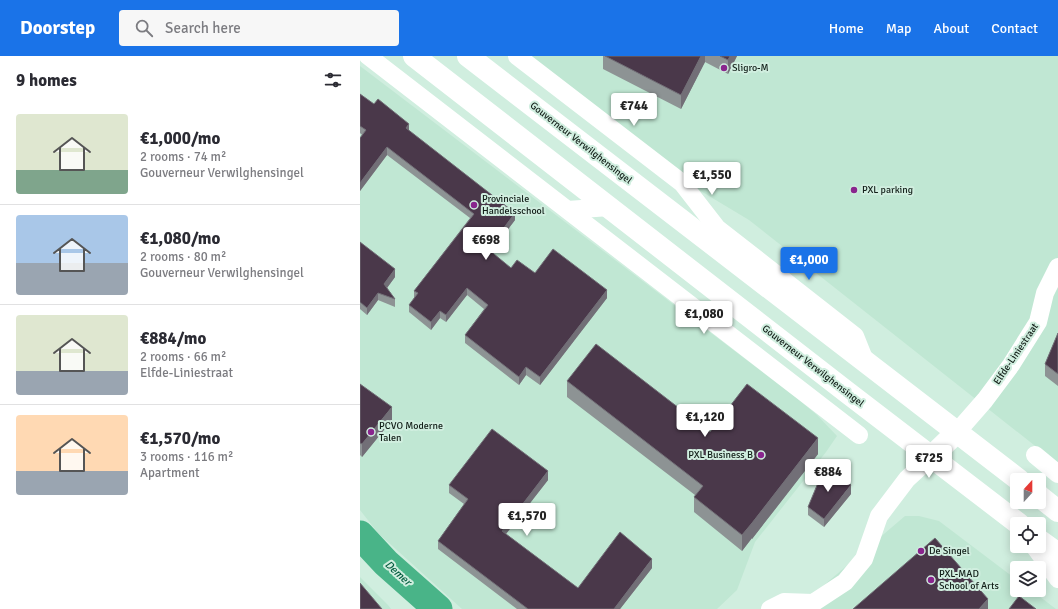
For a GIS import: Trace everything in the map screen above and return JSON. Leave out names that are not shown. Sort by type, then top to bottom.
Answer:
[{"type":"highway","name":"Gouverneur Verwilghensingel","points":[[414,56],[1010,517]]},
{"type":"highway","name":"Gouverneur Verwilghensingel","points":[[468,56],[1010,473]]},
{"type":"highway","points":[[931,456],[957,432]]},
{"type":"highway","points":[[1046,502],[1058,511]]},
{"type":"highway","points":[[1046,545],[1058,554]]},
{"type":"street","points":[[368,56],[859,435]]},
{"type":"street","points":[[517,56],[682,183],[717,228],[855,336],[865,361]]},
{"type":"street","points":[[568,210],[609,207]]},
{"type":"street","name":"Elfde-Liniestraat","points":[[957,432],[985,400],[1011,365],[1038,322],[1045,293],[1058,268]]},
{"type":"street","points":[[1035,455],[1058,474]]},
{"type":"street","points":[[770,609],[784,602],[813,603],[845,582],[864,558],[879,516],[907,479],[931,456]]},
{"type":"street","points":[[1039,553],[1058,579]]},
{"type":"shaded area","points":[[526,56],[1058,56],[1058,464],[749,220],[694,187]]},
{"type":"shaded area","points":[[360,66],[799,400],[817,415],[837,436],[755,542],[737,590],[717,609],[462,609],[378,533],[360,510]]},
{"type":"shaded area","name":"De Singel","points":[[905,516],[919,516],[939,521],[1010,575],[1010,597],[1040,597],[1056,609],[796,609]]},
{"type":"shaded area","points":[[360,577],[388,605],[391,609],[360,609]]},
{"type":"building","points":[[605,56],[701,56],[681,95]]},
{"type":"building","points":[[720,56],[730,56],[728,60]]},
{"type":"building","points":[[360,94],[374,104],[378,99],[409,124],[406,128],[515,213],[488,249],[511,268],[517,260],[535,273],[553,249],[607,290],[540,377],[526,367],[519,377],[465,335],[488,305],[467,288],[446,315],[440,311],[431,322],[409,305],[418,293],[414,291],[474,214],[387,147],[360,183],[360,138],[366,130],[360,126]]},
{"type":"building","points":[[360,242],[395,269],[384,284],[395,299],[378,293],[367,308],[360,302]]},
{"type":"building","points":[[1058,333],[1058,374],[1045,364]]},
{"type":"building","name":"PXL Business B","points":[[596,344],[710,432],[747,384],[818,438],[742,535],[694,497],[703,486],[567,381]]},
{"type":"building","name":"PCVO Moderne Talen","points":[[360,384],[392,407],[362,444],[360,443]]},
{"type":"building","points":[[492,429],[548,471],[502,531],[578,588],[620,532],[652,559],[614,609],[528,609],[438,541],[468,499],[449,485]]},
{"type":"building","points":[[825,466],[851,485],[824,519],[808,507]]},
{"type":"building","name":"PXL-MAD School of Arts","points":[[935,538],[988,599],[979,609],[853,609]]},
{"type":"building","points":[[360,583],[382,609],[360,609]]},
{"type":"building","points":[[1018,597],[1020,597],[1036,609],[1009,609]]},
{"type":"waterway","name":"Demer","points":[[360,535],[386,563],[438,609]]},
{"type":"place","name":"Sligro-M","points":[[724,68]]},
{"type":"place","name":"PXL parking","points":[[854,190]]},
{"type":"place","name":"Provinciale Handelsschool","points":[[474,205]]},
{"type":"place","name":"PCVO Moderne Talen","points":[[371,432]]},
{"type":"place","name":"PXL Business B","points":[[761,455]]},
{"type":"place","name":"De Singel","points":[[921,551]]},
{"type":"place","name":"PXL-MAD School of Arts","points":[[931,580]]}]
